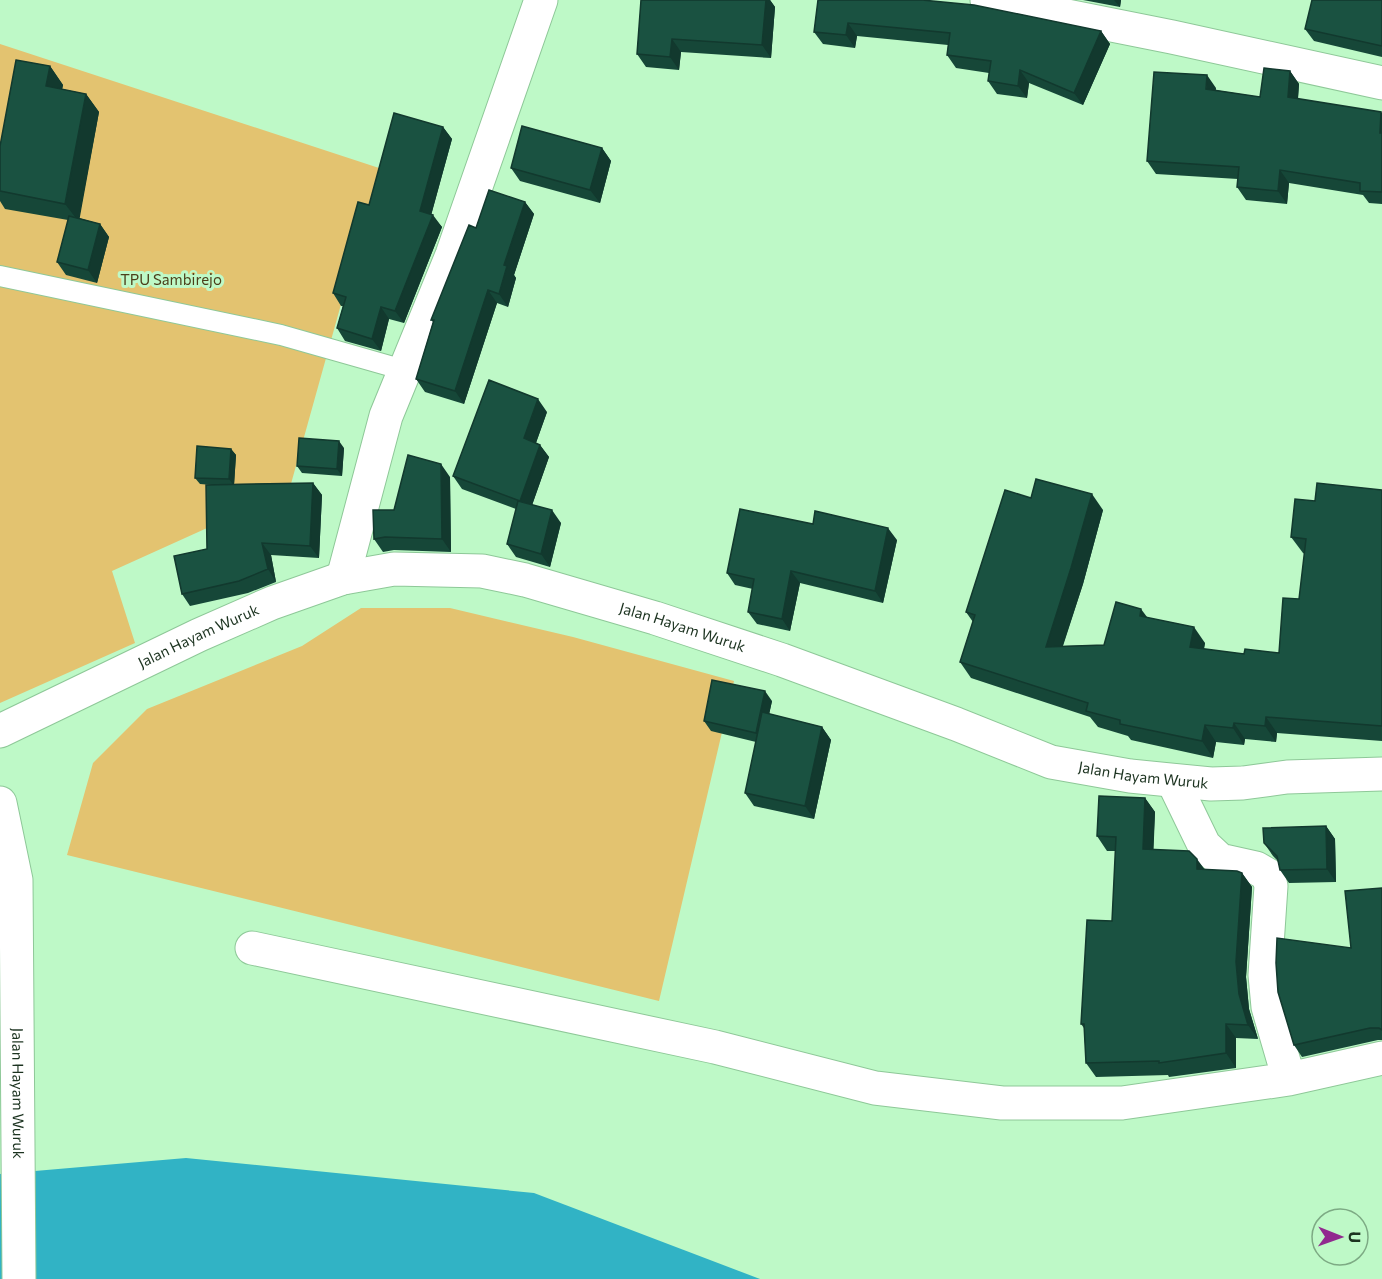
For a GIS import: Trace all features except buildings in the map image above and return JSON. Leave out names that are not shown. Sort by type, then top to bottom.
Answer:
[{"type":"street","points":[[343,578],[386,416],[452,255],[541,0]]},
{"type":"street","points":[[987,0],[1172,37],[1382,83]]},
{"type":"street","name":"Jalan Hayam Wuruk","points":[[0,731],[199,635],[272,603],[343,578],[394,569],[482,571],[525,580],[655,618],[782,660],[956,724],[1051,762],[1173,781],[1222,784],[1287,777],[1382,774]]},
{"type":"street","points":[[1173,781],[1204,845],[1220,860],[1256,868],[1268,875],[1271,886],[1265,975],[1268,1007],[1289,1078]]},
{"type":"street","name":"Jalan Hayam Wuruk","points":[[0,803],[16,880],[19,1279]]},
{"type":"street","points":[[252,948],[715,1047],[875,1088],[1002,1103],[1122,1103],[1289,1078],[1382,1058]]},
{"type":"lane","points":[[0,276],[281,335],[404,370]]},
{"type":"green space","name":"TPU Sambirejo","points":[[0,44],[379,168],[289,491],[112,571],[135,643],[0,703]]},
{"type":"green space","points":[[361,608],[450,608],[573,637],[734,681],[659,1001],[67,855],[93,763],[147,709],[302,646]]},
{"type":"water","points":[[186,1158],[534,1193],[760,1279],[0,1279],[0,1174]]}]
